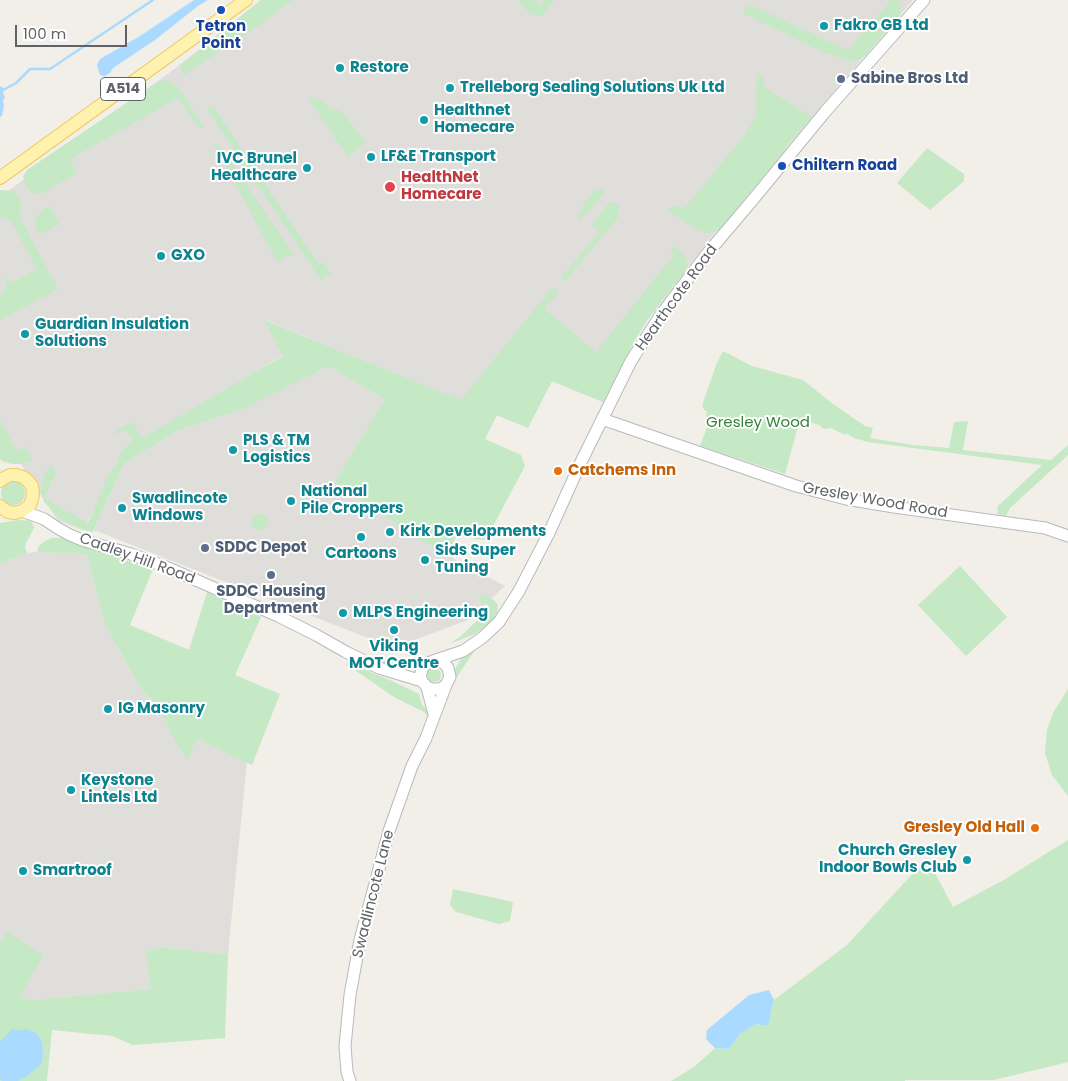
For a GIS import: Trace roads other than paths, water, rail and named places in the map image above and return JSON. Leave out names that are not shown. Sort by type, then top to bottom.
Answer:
[{"type":"main road","name":"A514","points":[[0,178],[246,0]]},
{"type":"main road","points":[[3,476],[16,475],[23,477],[32,486],[33,492],[30,505],[22,511],[15,513],[3,511]]},
{"type":"street","name":"Hearthcote Road","points":[[429,663],[463,651],[482,638],[498,622],[518,591],[549,533],[602,419],[645,337],[706,255],[825,112],[924,0]]},
{"type":"street","name":"Gresley Wood Road","points":[[602,419],[796,486],[894,507],[1045,528],[1068,536]]},
{"type":"street","name":"Cadley Hill Road","points":[[32,499],[44,519]]},
{"type":"street","name":"Cadley Hill Road","points":[[22,511],[44,519],[70,535],[158,564],[316,635],[379,668],[424,684]]},
{"type":"street","name":"Hearthcote Road","points":[[450,673],[463,651]]},
{"type":"street","points":[[395,673],[439,661],[445,664],[450,673],[446,686],[432,690],[424,684]]},
{"type":"street","points":[[429,663],[422,670],[420,676],[434,714]]},
{"type":"street","name":"Swadlincote Lane","points":[[350,1081],[345,1046],[350,995],[360,940],[389,831],[412,766],[426,738],[446,686]]},
{"type":"water","points":[[194,0],[208,0],[155,40],[113,68],[110,73],[105,76],[100,75],[97,65],[100,59],[140,36]]},
{"type":"water","points":[[0,86],[5,89],[3,93],[5,98],[3,100],[2,116],[0,117]]},
{"type":"water","points":[[769,990],[774,1000],[768,1026],[756,1024],[740,1034],[729,1049],[715,1048],[706,1039],[707,1030],[749,995]]},
{"type":"water","points":[[12,1029],[33,1031],[39,1036],[43,1055],[41,1065],[24,1078],[18,1081],[2,1081],[0,1078],[0,1042]]},
{"type":"waterway","points":[[5,89],[16,83],[30,69],[50,69],[153,0]]},
{"type":"place","name":"Tetron Point","points":[[221,10]]},
{"type":"place","name":"Fakro GB Ltd","points":[[824,26]]},
{"type":"place","name":"Restore","points":[[340,68]]},
{"type":"place","name":"Sabine Bros Ltd","points":[[841,79]]},
{"type":"place","name":"Trelleborg Sealing Solutions Uk Ltd","points":[[450,88]]},
{"type":"place","name":"Healthnet Homecare","points":[[424,120]]},
{"type":"place","name":"LF&E Transport","points":[[371,157]]},
{"type":"place","name":"Chiltern Road","points":[[782,166]]},
{"type":"place","name":"IVC Brunel Healthcare","points":[[307,168]]},
{"type":"place","name":"HealthNet Homecare","points":[[390,187]]},
{"type":"place","name":"GXO","points":[[161,256]]},
{"type":"place","name":"Guardian Insulation Solutions","points":[[25,334]]},
{"type":"place","name":"PLS & TM Logistics","points":[[233,450]]},
{"type":"place","name":"Catchems Inn","points":[[558,471]]},
{"type":"place","name":"National Pile Croppers","points":[[291,501]]},
{"type":"place","name":"Swadlincote Windows","points":[[122,508]]},
{"type":"place","name":"Kirk Developments","points":[[390,532]]},
{"type":"place","name":"Cartoons","points":[[361,537]]},
{"type":"place","name":"SDDC Depot","points":[[205,548]]},
{"type":"place","name":"Sids Super Tuning","points":[[425,560]]},
{"type":"place","name":"SDDC Housing Department","points":[[271,575]]},
{"type":"place","name":"MLPS Engineering","points":[[343,613]]},
{"type":"place","name":"Viking MOT Centre","points":[[394,630]]},
{"type":"place","name":"IG Masonry","points":[[108,709]]},
{"type":"place","name":"Keystone Lintels Ltd","points":[[71,790]]},
{"type":"place","name":"Gresley Old Hall","points":[[1035,828]]},
{"type":"place","name":"Church Gresley Indoor Bowls Club","points":[[967,860]]},
{"type":"place","name":"Smartroof","points":[[23,871]]},
{"type":"park label","name":"Gresley Wood","points":[[758,423]]}]
